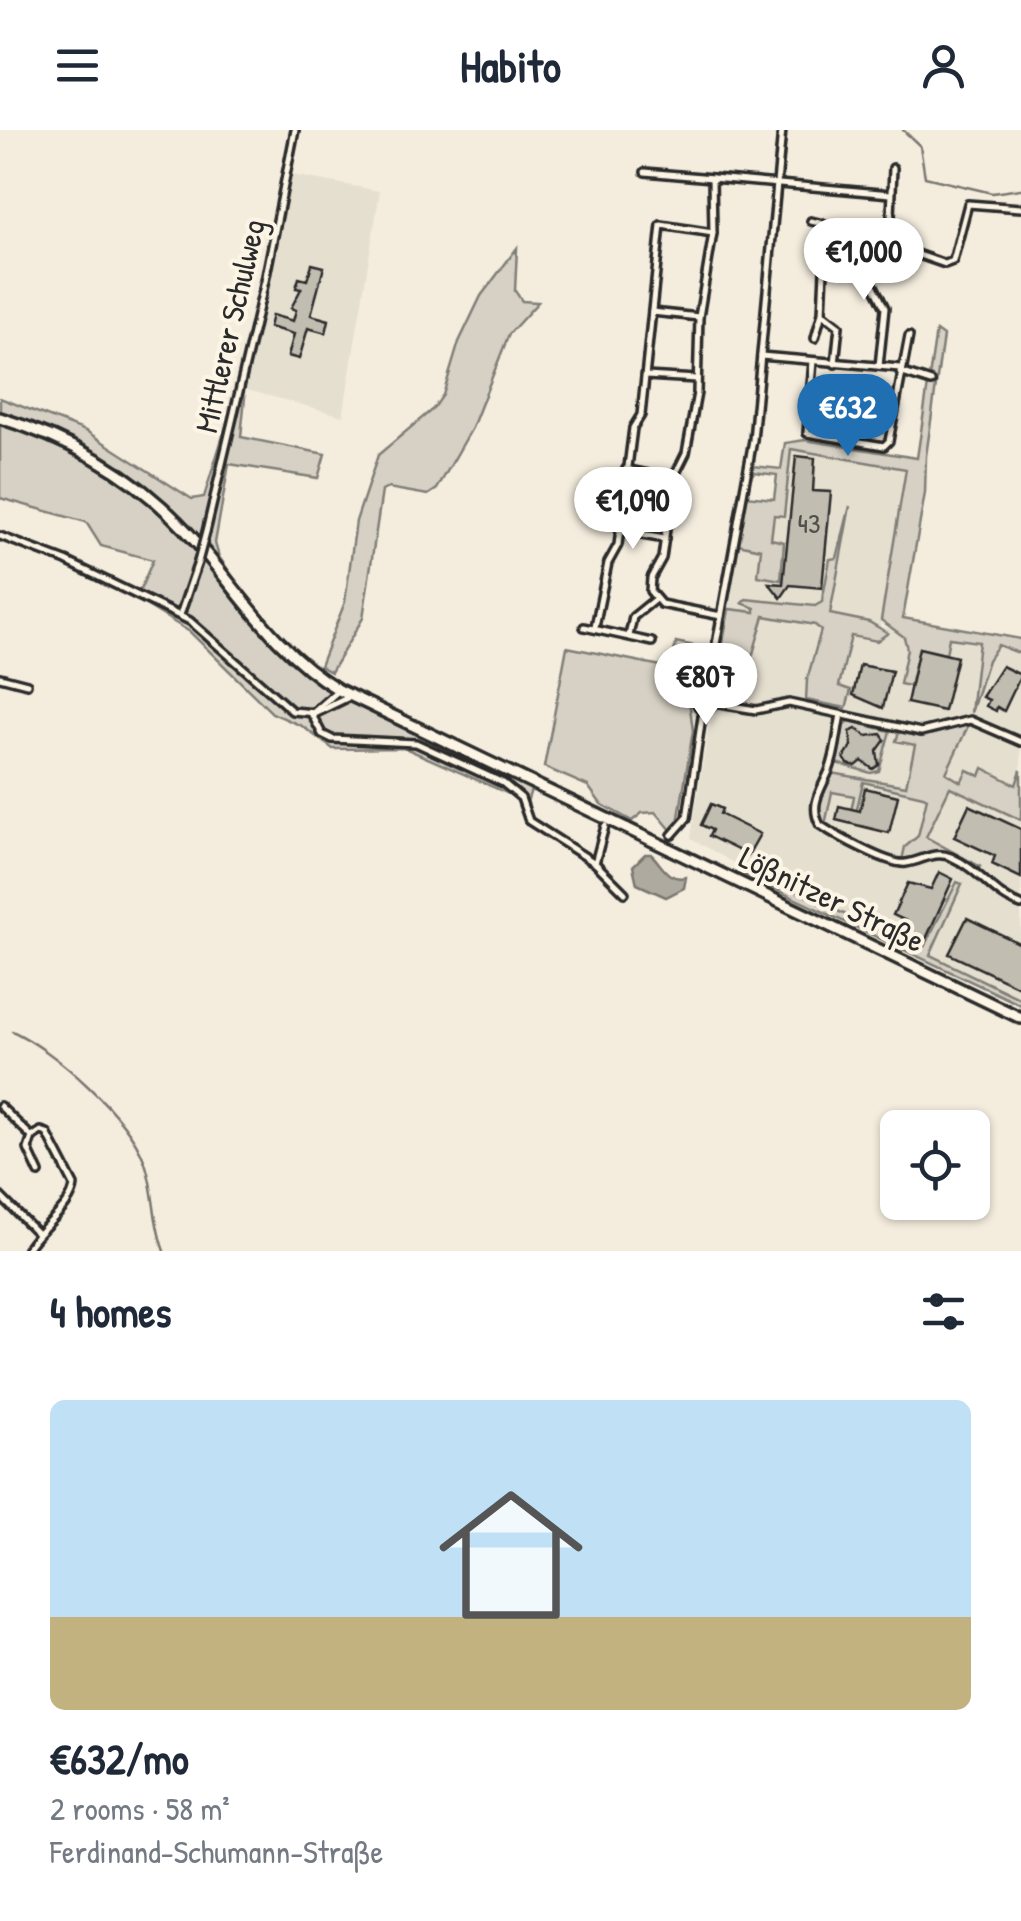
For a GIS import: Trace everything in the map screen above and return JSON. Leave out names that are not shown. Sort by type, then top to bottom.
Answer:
[{"type":"main road","name":"Lößnitzer Straße","points":[[0,418],[89,454],[146,494],[198,545],[261,626],[339,690],[1021,1018]]},
{"type":"street","name":"Mittlerer Schulweg","points":[[180,615],[206,532],[266,282],[295,130]]},
{"type":"street","points":[[782,130],[754,440],[707,694],[714,703],[756,710],[790,703],[924,732],[970,720],[1021,742]]},
{"type":"street","points":[[894,168],[891,194],[896,247]]},
{"type":"street","points":[[646,172],[891,194]]},
{"type":"street","points":[[654,600],[651,578],[662,558],[673,479],[686,454],[698,379],[699,317],[713,232],[712,178]]},
{"type":"street","points":[[896,247],[950,264],[968,204],[1021,208]]},
{"type":"street","points":[[811,221],[824,224],[827,251],[822,312],[815,338]]},
{"type":"street","points":[[595,628],[618,531],[632,428],[642,415],[660,224],[713,232]]},
{"type":"street","points":[[886,257],[896,247]]},
{"type":"street","points":[[827,251],[872,258],[872,282],[885,308],[878,366]]},
{"type":"street","points":[[652,312],[699,317]]},
{"type":"street","points":[[822,312],[838,326],[835,364]]},
{"type":"street","points":[[814,361],[808,433],[884,446],[889,442],[909,336]]},
{"type":"street","points":[[761,356],[878,366],[932,382]]},
{"type":"street","points":[[646,376],[698,379]]},
{"type":"street","points":[[626,469],[673,479]]},
{"type":"street","points":[[618,531],[665,539]]},
{"type":"street","points":[[0,536],[66,561],[180,615],[206,632],[292,712],[311,713],[351,696]]},
{"type":"street","points":[[654,600],[721,616]]},
{"type":"street","points":[[629,636],[633,617],[654,600]]},
{"type":"street","points":[[584,628],[652,642]]},
{"type":"street","points":[[0,677],[27,684]]},
{"type":"street","points":[[321,679],[325,694],[322,705]]},
{"type":"street","points":[[311,713],[339,690]]},
{"type":"street","points":[[335,701],[339,690]]},
{"type":"street","points":[[672,835],[688,818],[704,710],[697,700],[707,694]]},
{"type":"street","points":[[704,710],[714,703]]},
{"type":"street","points":[[311,713],[322,734],[332,739],[416,743],[503,784],[521,798],[532,824],[595,862],[625,894]]},
{"type":"street","points":[[841,715],[830,767],[818,792],[819,824],[897,863],[936,854],[949,856],[979,872],[1000,896],[1021,906]]},
{"type":"street","points":[[595,862],[605,826]]},
{"type":"street","points":[[2,1108],[32,1137]]},
{"type":"street","points":[[26,1251],[75,1190],[47,1133],[40,1131],[32,1137],[28,1149],[38,1173]]},
{"type":"street","points":[[0,1196],[37,1233]]},
{"type":"shaded area","points":[[287,174],[380,191],[343,416],[240,388]]},
{"type":"shaded area","points":[[517,248],[515,291],[522,301],[538,302],[509,334],[472,428],[437,489],[428,495],[388,488],[382,491],[363,618],[331,672],[320,666],[345,602],[356,521],[378,455],[434,408],[443,395],[459,342],[481,296]]},
{"type":"shaded area","points":[[936,331],[943,336],[926,456],[925,493],[903,618],[1021,639],[1021,654],[998,645],[988,660],[971,713],[979,642],[949,638],[946,654],[919,648],[910,686],[900,684],[907,649],[904,637],[881,620],[906,469],[791,449],[784,516],[774,515],[771,539],[784,542],[781,580],[758,576],[761,549],[738,544],[746,496],[774,499],[777,475],[754,472],[751,477],[753,466],[781,469],[785,443],[805,440],[917,458]]},
{"type":"shaded area","points":[[245,397],[241,437],[325,454],[318,478],[229,464],[215,543],[219,557],[296,653],[378,706],[535,778],[527,802],[405,748],[333,749],[302,726],[272,713],[190,632],[136,599],[153,560],[101,546],[86,522],[0,498],[0,398],[86,431],[192,499],[204,497],[230,413],[236,415],[239,399]]},
{"type":"shaded area","points":[[787,444],[906,467],[880,627],[1003,645],[1021,654],[1021,999],[730,861],[691,838],[708,730],[716,713],[717,676],[738,544],[762,549],[758,576],[781,579],[771,539]]},
{"type":"shaded area","points":[[850,506],[830,614],[869,622],[888,633],[877,641],[851,636],[839,686],[851,690],[846,708],[806,700],[807,680],[821,630],[815,625],[764,616],[740,698],[718,693],[717,676],[729,609],[755,612],[755,608],[742,603],[746,599],[815,606],[822,602],[830,559],[837,558]]},
{"type":"shaded area","points":[[676,642],[708,649],[702,678],[689,699],[693,731],[678,823],[671,830],[656,812],[642,813],[632,821],[601,804],[588,786],[544,767],[567,647],[671,668]]},
{"type":"shaded area","points":[[849,721],[890,731],[879,771],[871,773],[836,763],[842,727]]},
{"type":"shaded area","points":[[969,724],[946,773],[961,782],[967,770],[980,776],[983,768],[1016,785],[1021,770],[1021,820],[950,787],[926,837],[981,867],[942,850],[902,860],[905,847],[918,836],[927,798],[923,796],[863,782],[854,822],[849,822],[854,796],[832,792],[825,825],[820,806],[831,773],[906,786],[915,745],[896,741],[899,732],[922,737]]},
{"type":"shaded area","points":[[645,854],[651,854],[670,875],[686,877],[684,888],[666,897],[637,884],[633,866]]},
{"type":"shaded area","points":[[749,869],[922,951],[957,882],[962,884],[930,955],[1021,999],[1021,1005],[745,875]]},
{"type":"building","points":[[312,264],[324,267],[311,315],[329,320],[326,333],[308,328],[299,359],[288,356],[294,334],[269,327],[272,315],[293,321],[296,310],[291,308],[301,289],[296,288],[299,278],[307,280]]},
{"type":"building","points":[[796,456],[815,458],[813,491],[831,492],[822,588],[790,585],[781,598],[769,583],[783,584]]},
{"type":"building","points":[[919,648],[957,657],[944,711],[907,703]]},
{"type":"building","points":[[860,665],[892,671],[883,708],[853,695]]},
{"type":"building","points":[[1002,666],[1021,675],[1004,711],[997,707],[996,711],[986,706],[989,700],[982,697]]},
{"type":"building","points":[[856,729],[867,736],[881,734],[885,740],[877,751],[879,765],[873,769],[862,761],[856,766],[848,764],[844,758],[852,746],[850,732]]},
{"type":"building","points":[[865,788],[898,796],[889,833],[836,820],[839,806],[860,811]]},
{"type":"building","points":[[711,804],[722,809],[720,814],[760,834],[748,855],[709,836],[712,830],[701,825]]},
{"type":"building","points":[[969,805],[1021,829],[1021,878],[992,864],[995,856],[954,837]]},
{"type":"building","points":[[939,872],[953,879],[925,941],[910,934],[912,930],[904,926],[906,921],[893,915],[908,883],[931,889]]},
{"type":"building","points":[[967,918],[1021,944],[1021,988],[949,954]]},
{"type":"waterway","points":[[903,130],[920,146],[925,177],[992,193],[1021,189]]},
{"type":"waterway","points":[[12,1031],[68,1068],[106,1104],[135,1142],[148,1171],[164,1251]]}]
